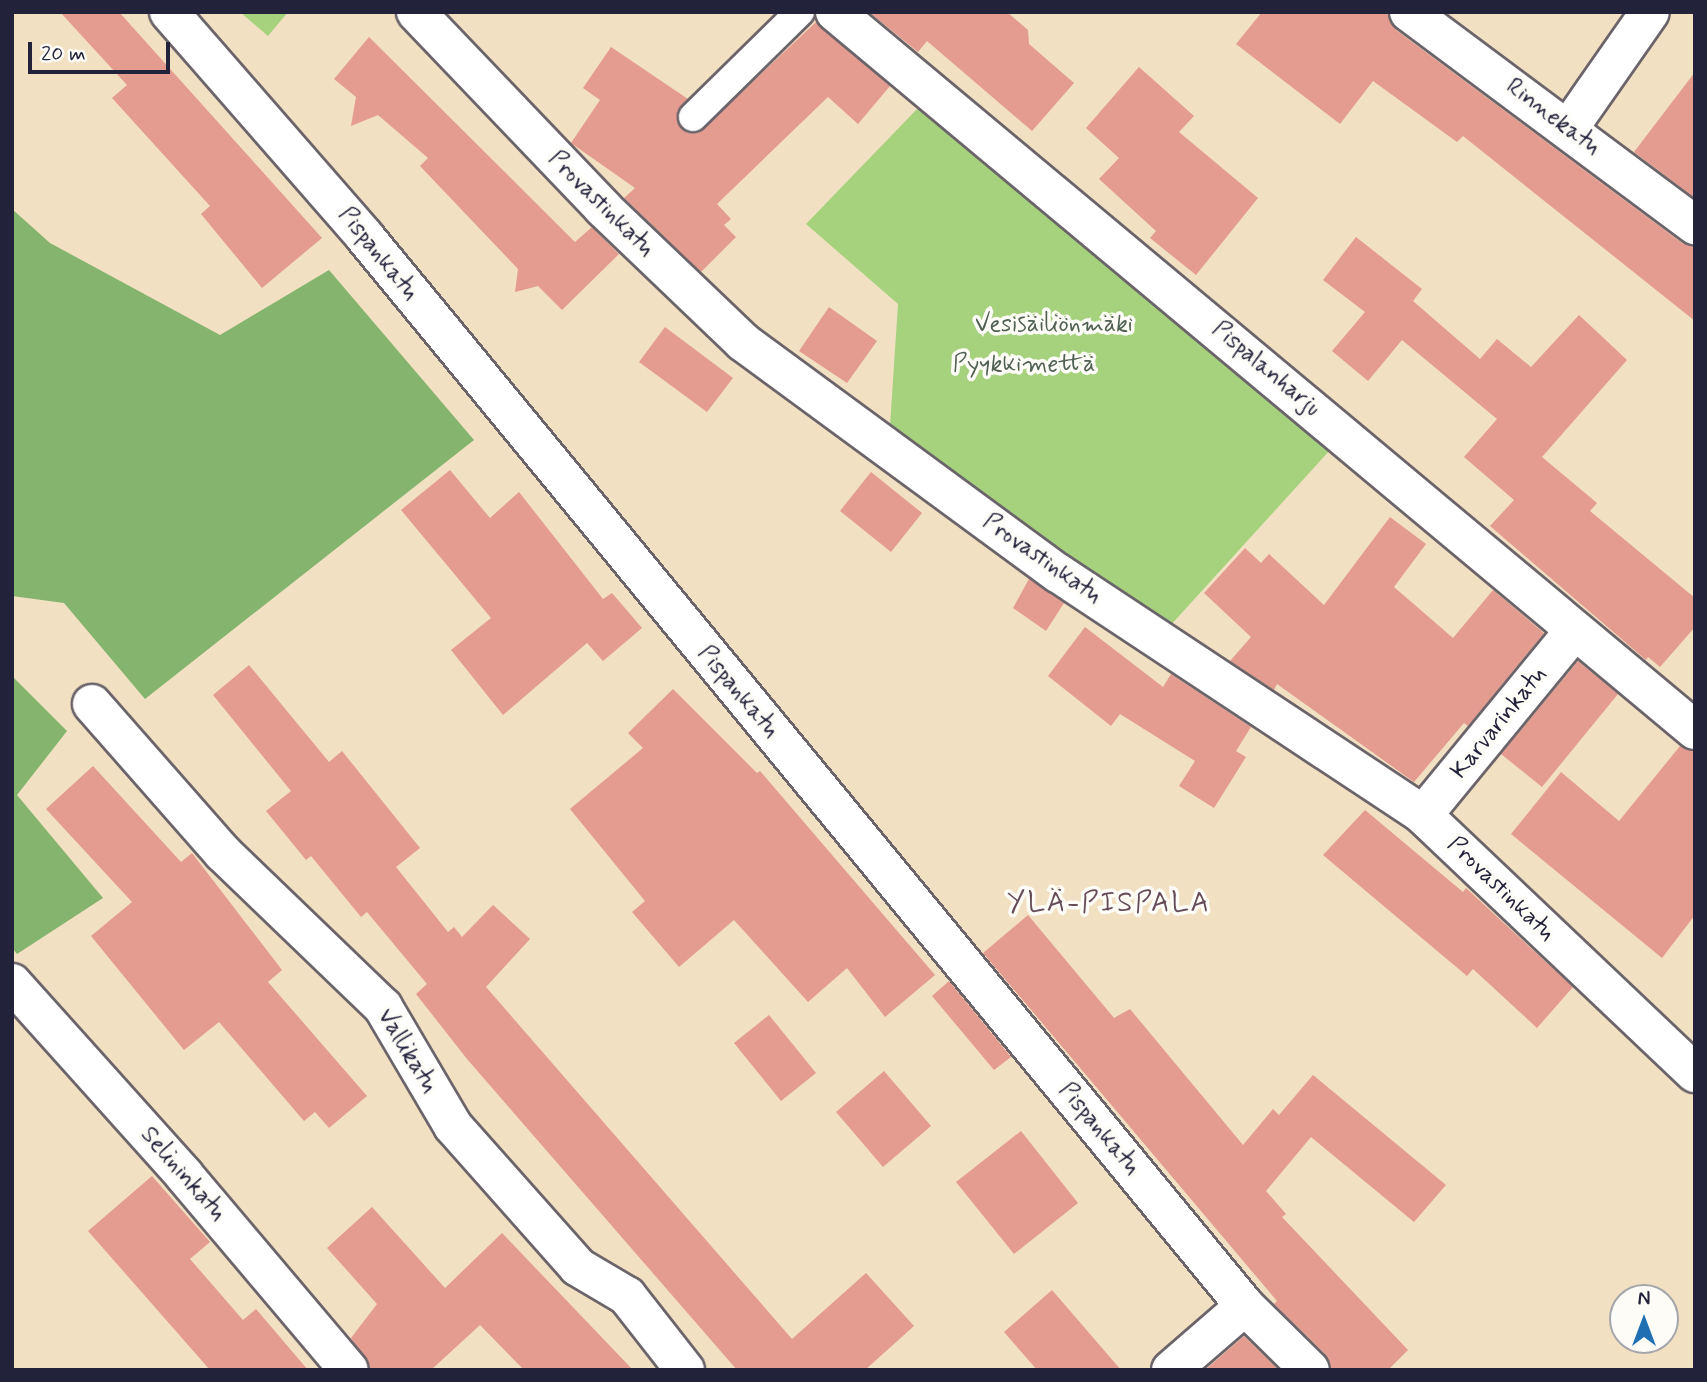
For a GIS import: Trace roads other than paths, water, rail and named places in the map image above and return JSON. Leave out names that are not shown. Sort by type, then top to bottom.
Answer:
[{"type":"street","name":"Pispankatu","points":[[169,12],[365,237],[1245,1306],[1310,1370]]},
{"type":"street","name":"Provastinkatu","points":[[416,12],[603,208],[743,342],[1058,573],[1423,815],[1695,1073]]},
{"type":"street","name":"Pispalanharju","points":[[835,12],[1695,730]]},
{"type":"street","name":"Rinnekatu","points":[[1409,12],[1569,128],[1695,225]]},
{"type":"street","points":[[1569,128],[1650,12]]},
{"type":"street","name":"Karvarinkatu","points":[[1423,815],[1574,631]]},
{"type":"street","name":"Vallikatu","points":[[92,704],[223,853],[383,1007],[453,1126],[578,1267],[627,1296],[685,1370]]},
{"type":"street","name":"Selininkatu","points":[[12,984],[202,1195],[349,1370]]},
{"type":"street","points":[[1171,1370],[1245,1306]]},
{"type":"lane","points":[[693,117],[800,12]]},
{"type":"district","name":"YLÄ-PISPALA","points":[[1109,904]]},
{"type":"park label","name":"Vesisäiliönmäki","points":[[1054,325]]},
{"type":"park label","name":"Pyykkimettä","points":[[1024,365]]}]
